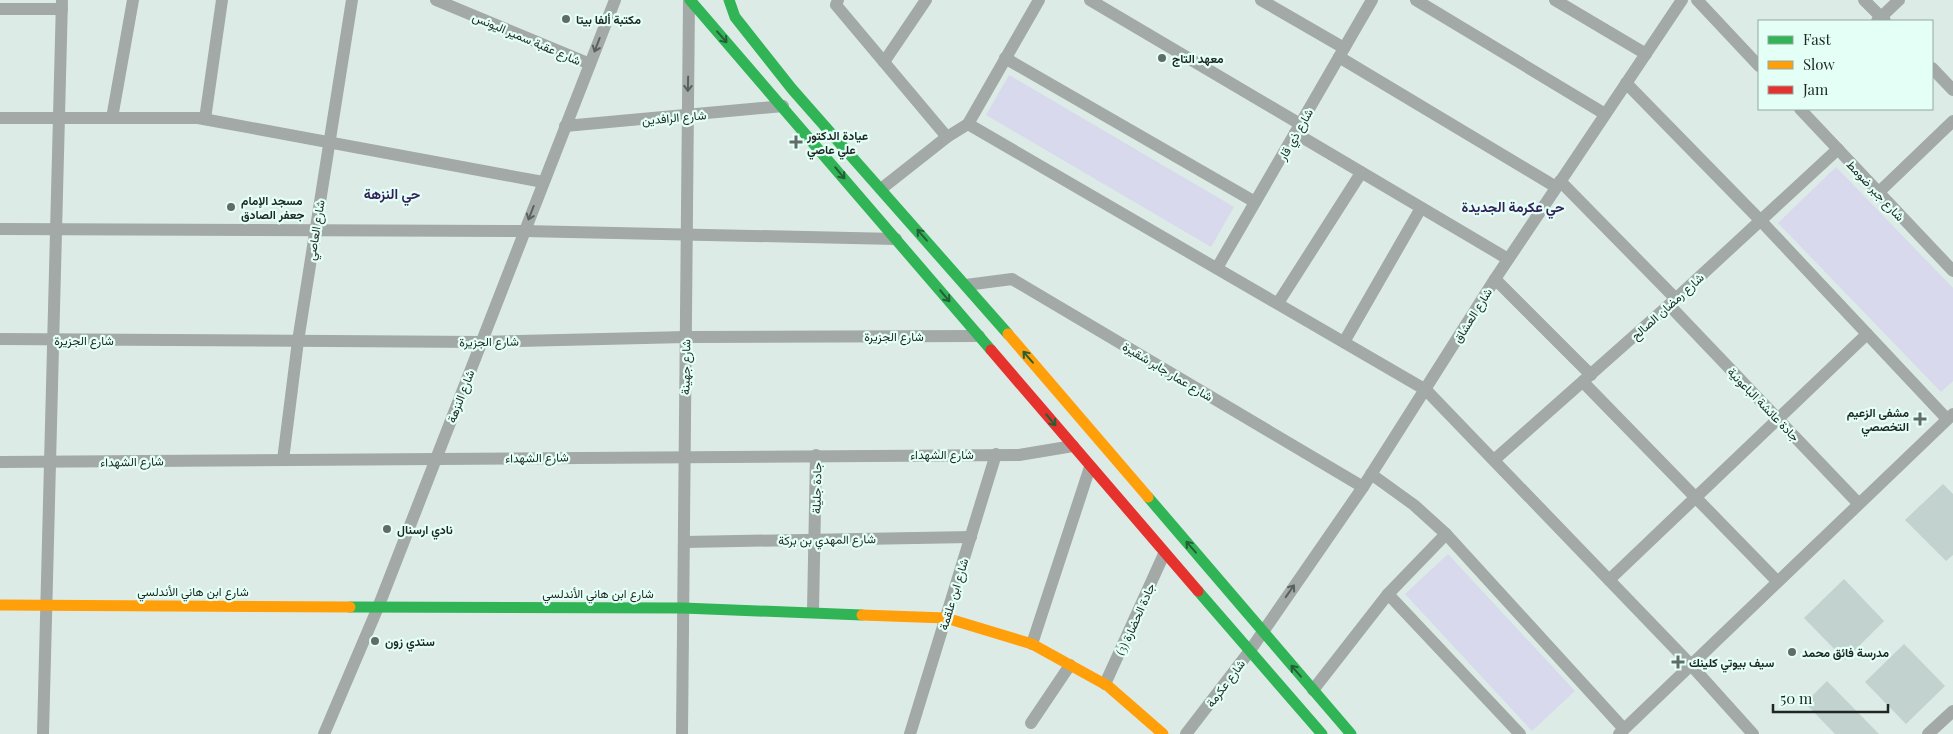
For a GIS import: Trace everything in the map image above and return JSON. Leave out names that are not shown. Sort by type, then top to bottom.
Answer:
[{"type":"main road","points":[[689,0],[784,106],[1164,554],[1322,734]]},
{"type":"main road","points":[[729,0],[735,17],[792,90],[881,188],[1351,734]]},
{"type":"main road","name":"شارع ابن هاني الأندلسي","points":[[0,605],[379,605],[683,608],[813,611],[946,618],[1032,644],[1105,684],[1163,734]]},
{"type":"street","points":[[112,118],[133,0]]},
{"type":"street","points":[[205,119],[222,0]]},
{"type":"street","name":"شارع العاصي","points":[[282,460],[298,341],[352,0]]},
{"type":"street","name":"شارع عقبة سمير اليونس","points":[[436,0],[590,64]]},
{"type":"street","name":"شارع النزهة","points":[[324,734],[379,605],[615,0]]},
{"type":"street","name":"شارع جهينة","points":[[682,734],[689,0]]},
{"type":"street","points":[[838,0],[836,4],[947,136]]},
{"type":"street","points":[[884,62],[926,0]]},
{"type":"street","points":[[881,188],[947,136],[968,124],[1039,0]]},
{"type":"street","points":[[1090,0],[1298,129],[1361,173],[1508,259]]},
{"type":"street","name":"جادة عائشة الباعونية","points":[[1260,0],[1558,184],[1673,302],[1778,420],[1858,503]]},
{"type":"street","name":"شارع ذي قار","points":[[1217,268],[1372,0]]},
{"type":"street","points":[[1416,0],[1605,114]]},
{"type":"street","points":[[1555,0],[1646,54]]},
{"type":"street","name":"شارع العشاق","points":[[1263,631],[1363,487],[1426,390],[1494,279],[1682,0]]},
{"type":"street","points":[[1696,0],[1758,65]]},
{"type":"street","points":[[1864,0],[1881,20],[1899,0]]},
{"type":"street","points":[[0,8],[62,4],[42,734]]},
{"type":"street","points":[[1005,58],[1255,202]]},
{"type":"street","points":[[1933,69],[1953,90]]},
{"type":"street","points":[[1371,474],[1414,505],[1446,534],[1621,731],[1950,416],[1867,334],[1626,83]]},
{"type":"street","name":"شارع الرافدين","points":[[565,126],[687,117],[784,106]]},
{"type":"street","name":"شارع جبر ضومط","points":[[1801,110],[1953,271]]},
{"type":"street","points":[[0,118],[205,119],[543,182]]},
{"type":"street","points":[[1879,192],[1953,121]]},
{"type":"street","points":[[968,124],[1426,390],[1690,664],[1753,734]]},
{"type":"street","name":"شارع رمضان الصالح","points":[[1494,460],[1673,302],[1838,149]]},
{"type":"street","points":[[1278,303],[1361,173]]},
{"type":"street","points":[[1344,342],[1421,208]]},
{"type":"street","points":[[0,230],[524,231],[896,239]]},
{"type":"street","points":[[1494,279],[1697,498],[1777,581]]},
{"type":"street","name":"شارع عمار جابر شقيرة","points":[[966,286],[1012,280],[1363,487]]},
{"type":"street","points":[[1609,580],[1867,334]]},
{"type":"street","name":"شارع الجزيرة","points":[[0,340],[481,342],[686,337],[979,336]]},
{"type":"street","name":"شارع الشهداء","points":[[0,462],[1019,455],[1073,446]]},
{"type":"street","name":"شارع ابن علقمة","points":[[910,734],[996,454]]},
{"type":"street","name":"جادة جليلة","points":[[813,611],[816,455]]},
{"type":"street","points":[[1032,644],[1090,467]]},
{"type":"street","points":[[1313,690],[1388,594],[1446,534]]},
{"type":"street","name":"شارع المهدي بن بركة","points":[[684,542],[970,537]]},
{"type":"street","name":"جادة الحضارة (3)","points":[[1105,684],[1164,554]]},
{"type":"street","points":[[1388,594],[1520,734]]},
{"type":"street","name":"شارع عكرمة","points":[[1186,734],[1263,631]]},
{"type":"street","points":[[1031,722],[1070,665]]},
{"type":"street","points":[[1928,734],[1953,711]]},
{"type":"shaded area","points":[[1009,75],[1234,207],[1211,247],[986,115]]},
{"type":"shaded area","points":[[1836,167],[1953,288],[1953,381],[1941,392],[1778,223]]},
{"type":"shaded area","points":[[1448,554],[1575,691],[1532,731],[1405,594]]},
{"type":"building","points":[[1943,484],[1953,494],[1953,555],[1946,561],[1905,520]]},
{"type":"building","points":[[1844,579],[1884,621],[1845,660],[1804,618]]},
{"type":"building","points":[[1904,644],[1945,686],[1906,724],[1865,682]]},
{"type":"building","points":[[1827,681],[1879,734],[1835,734],[1805,703]]},
{"type":"traffic: fast","points":[[690,0],[991,350]]},
{"type":"traffic: fast","points":[[729,0],[735,17],[792,89],[1008,334]]},
{"type":"traffic: fast","points":[[1148,497],[1351,734]]},
{"type":"traffic: fast","points":[[1198,591],[1322,734]]},
{"type":"traffic: fast","points":[[350,607],[683,608],[862,615]]},
{"type":"traffic: slow","points":[[1008,334],[1148,497]]},
{"type":"traffic: slow","points":[[0,605],[350,607]]},
{"type":"traffic: slow","points":[[862,615],[946,618],[1032,644],[1108,686],[1163,734]]},
{"type":"traffic: jam","points":[[991,350],[1198,591]]},
{"type":"place","name":"مكتبة ألفا بيتا","points":[[566,19]]},
{"type":"place","name":"معهد التاج","points":[[1162,58]]},
{"type":"place","name":"عيادة الدكتور علي عاصي","points":[[796,142]]},
{"type":"place","name":"مسجد الإمام جعفر الصادق","points":[[231,207]]},
{"type":"place","name":"مشفى الزعيم التخصصي","points":[[1920,419]]},
{"type":"place","name":"نادي ارسنال","points":[[387,529]]},
{"type":"place","name":"ستدي زون","points":[[375,641]]},
{"type":"place","name":"مدرسة فائق محمد","points":[[1792,652]]},
{"type":"place","name":"سيف بيوتي كلينك","points":[[1678,662]]},
{"type":"district","name":"حي النزهة","points":[[392,193]]},
{"type":"district","name":"حي عكرمة الجديدة","points":[[1513,206]]}]
